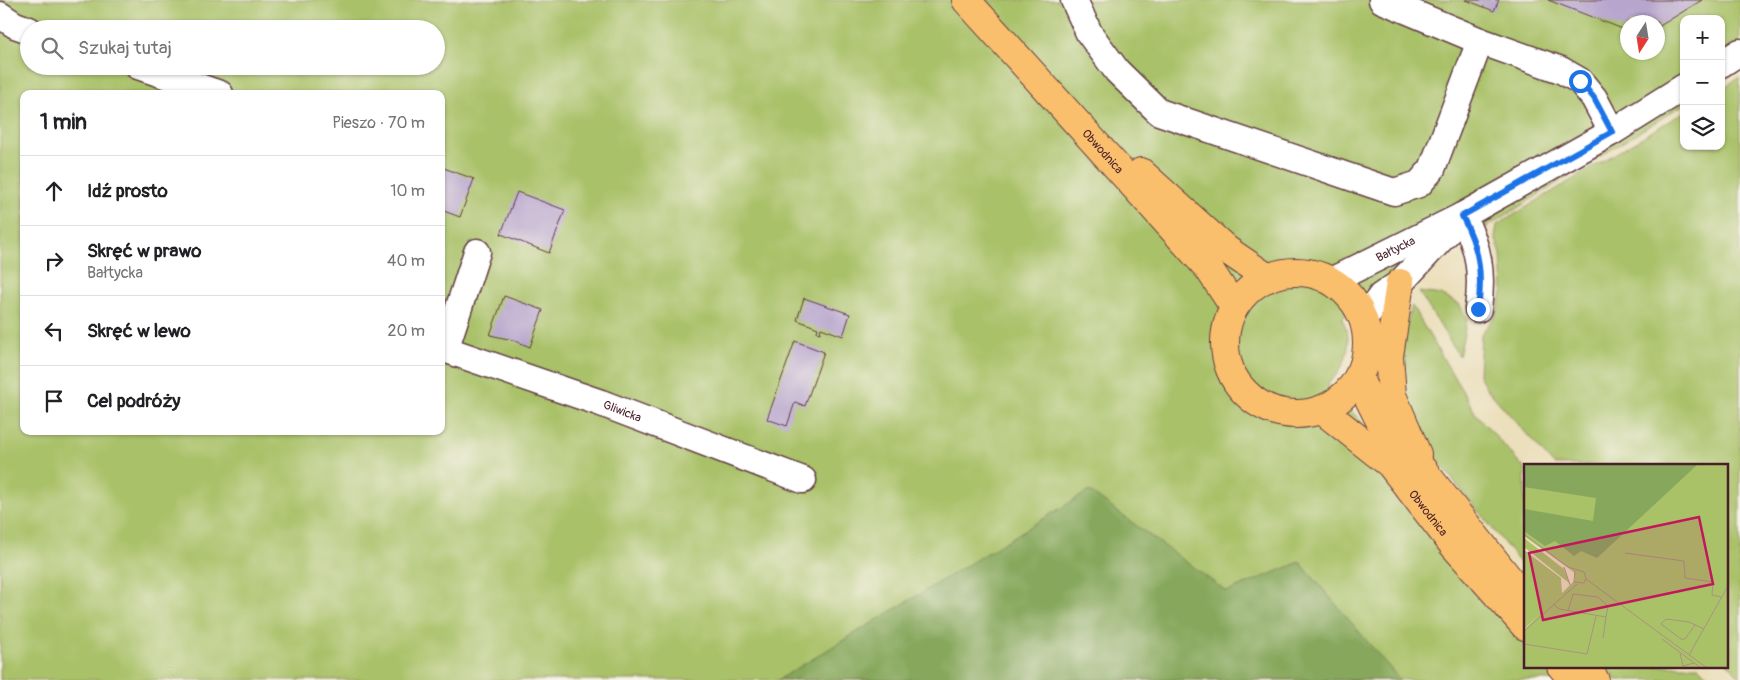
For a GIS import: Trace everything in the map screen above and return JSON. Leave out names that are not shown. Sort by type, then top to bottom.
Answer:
[{"type":"highway","name":"Obwodnica","points":[[966,0],[1209,269],[1234,307]]},
{"type":"highway","name":"Obwodnica","points":[[988,0],[1136,168],[1227,250],[1268,278]]},
{"type":"highway","points":[[1288,272],[1301,273],[1330,281],[1351,297],[1363,320],[1365,353],[1358,377],[1346,393],[1322,410],[1294,414],[1277,411],[1261,404],[1242,388],[1234,375],[1225,350],[1225,337],[1234,307],[1249,290],[1268,278],[1288,272]]},
{"type":"highway","points":[[1400,282],[1389,356],[1392,395],[1423,470]]},
{"type":"highway","name":"Obwodnica","points":[[1358,377],[1383,428],[1423,470],[1524,598]]},
{"type":"highway","name":"Obwodnica","points":[[1322,410],[1390,464],[1454,546],[1524,625]]},
{"type":"highway","points":[[1562,668],[1573,680]]},
{"type":"highway","points":[[1585,668],[1595,680]]},
{"type":"street","points":[[1074,0],[1089,33],[1117,71],[1159,112],[1235,136],[1394,192],[1419,184],[1432,169],[1480,41]]},
{"type":"street","points":[[1382,0],[1480,41],[1561,70],[1580,81],[1594,98],[1612,132]]},
{"type":"street","points":[[0,15],[20,27]]},
{"type":"street","points":[[1725,61],[1740,52]]},
{"type":"street","points":[[164,75],[208,90]]},
{"type":"street","name":"Bałtycka","points":[[1330,281],[1462,216],[1612,132],[1680,90]]},
{"type":"street","points":[[1462,216],[1474,238],[1479,265],[1481,288],[1478,309]]},
{"type":"street","name":"Bałtycka","points":[[1363,320],[1381,296],[1400,282],[1462,216]]},
{"type":"street","points":[[445,343],[477,252]]},
{"type":"street","name":"Gliwicka","points":[[445,350],[611,406],[803,480]]},
{"type":"green space","points":[[0,0],[1740,0],[1740,69],[1725,78],[1725,15],[1680,15],[1680,106],[1341,318],[1348,335],[1347,354],[1334,378],[1327,384],[1524,602],[1524,668],[1584,668],[1594,680],[0,680]]},
{"type":"green space","points":[[1740,77],[1740,677],[1728,663],[1728,464],[1553,464],[1487,389],[1479,375],[1481,334],[1496,315],[1503,290],[1501,254],[1495,237],[1497,225],[1680,114],[1680,150],[1725,150],[1725,86]]},
{"type":"green space","points":[[1419,292],[1441,295],[1459,304],[1467,319],[1459,356]]},
{"type":"green space","points":[[1412,306],[1476,414],[1524,468],[1524,568],[1433,455],[1417,429],[1406,405],[1402,354],[1405,329]]},
{"type":"green space","points":[[1089,491],[1227,592],[1300,562],[1400,680],[778,680]]},
{"type":"green space","points":[[1606,668],[1701,668],[1712,680],[1616,680]]},
{"type":"building","points":[[1466,0],[1499,0],[1494,11]]},
{"type":"building","points":[[1548,0],[1702,0],[1665,23],[1665,15],[1620,15],[1620,28]]},
{"type":"building","points":[[445,168],[474,179],[460,217],[445,211]]},
{"type":"building","points":[[517,192],[565,210],[549,253],[501,234]]},
{"type":"building","points":[[504,296],[543,310],[530,347],[513,340],[490,335]]},
{"type":"building","points":[[804,298],[850,314],[843,336],[821,328],[820,333],[817,332],[818,328],[797,320]]},
{"type":"building","points":[[795,341],[824,352],[805,406],[795,402],[787,426],[767,419]]},
{"type":"route","points":[[1478,309],[1481,288],[1479,265],[1474,238],[1462,216],[1612,132],[1594,98],[1580,81]]}]
